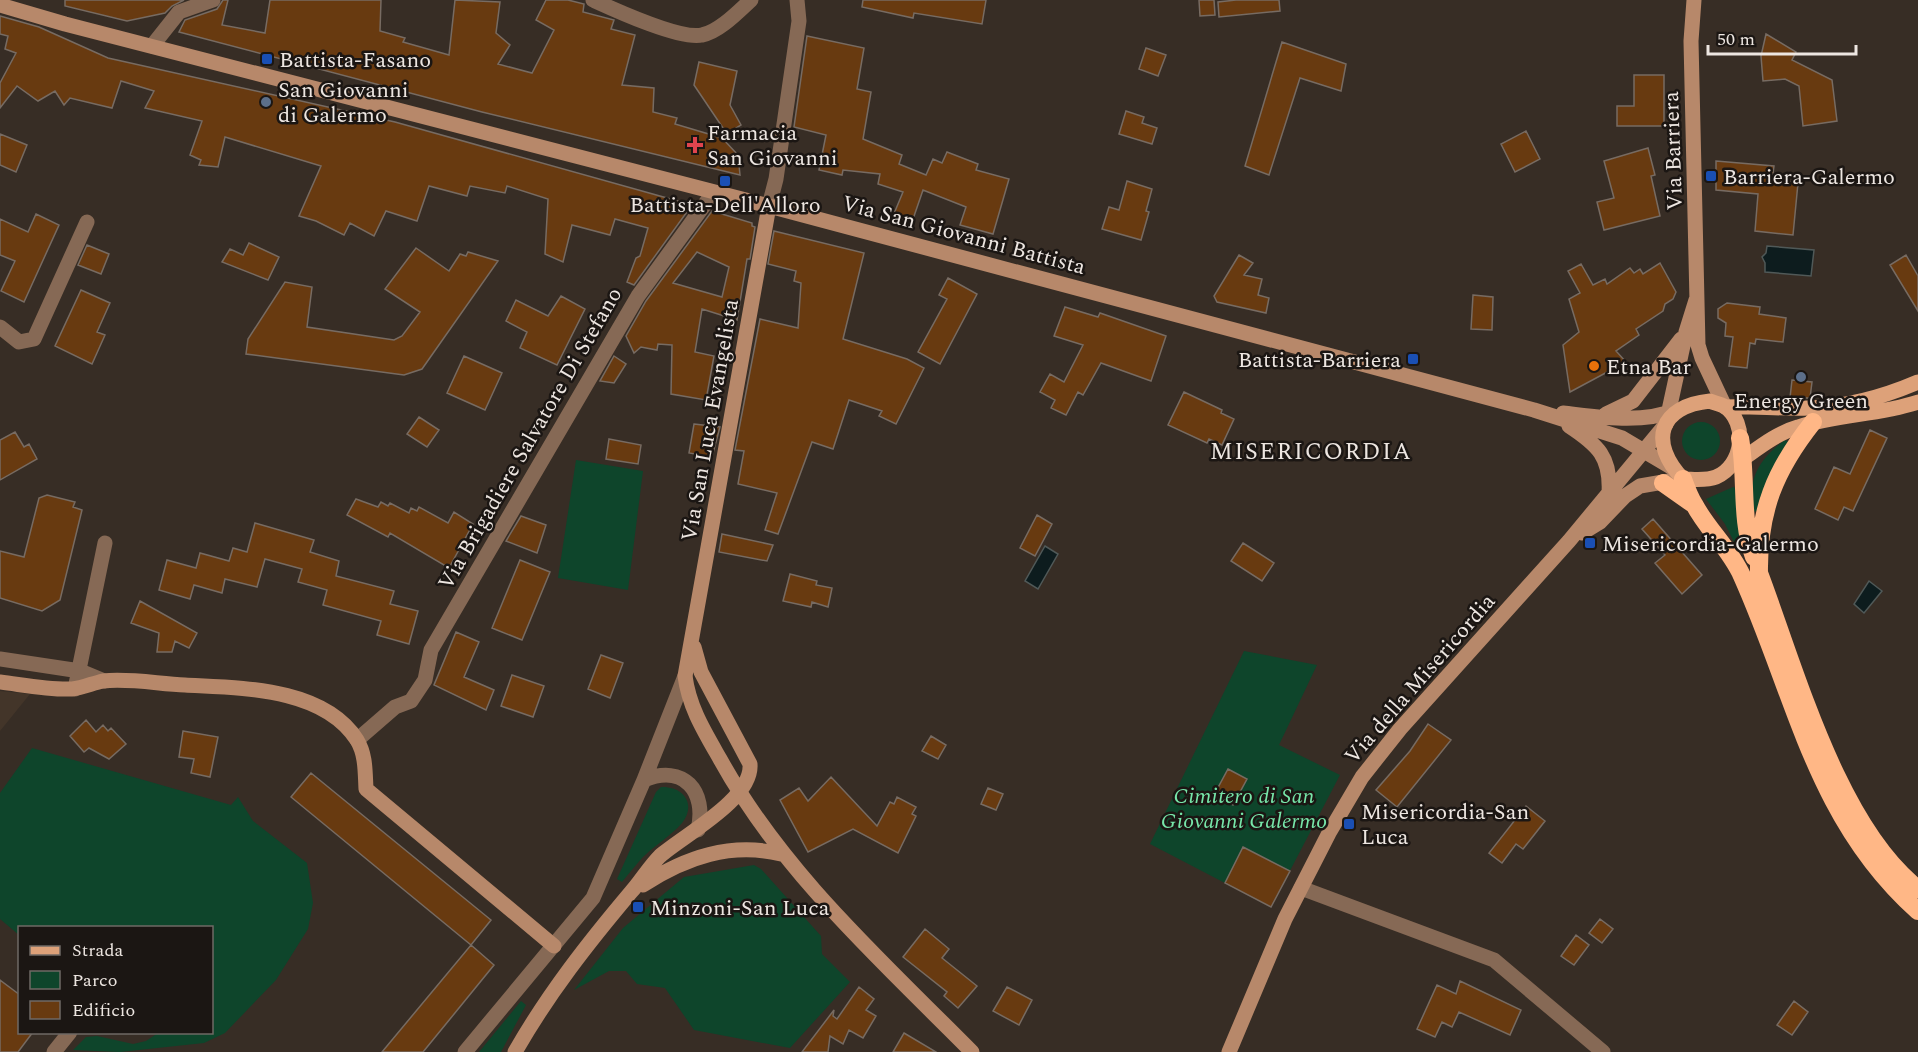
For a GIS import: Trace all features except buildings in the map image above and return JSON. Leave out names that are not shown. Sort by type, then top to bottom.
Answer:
[{"type":"highway","points":[[1759,573],[1759,545],[1769,495],[1794,448],[1813,422]]},
{"type":"highway","points":[[1740,438],[1744,459],[1744,518],[1759,573],[1825,750],[1848,799],[1885,856],[1896,870],[1918,889]]},
{"type":"highway","points":[[1672,476],[1742,574],[1814,761],[1840,816],[1882,876],[1918,911]]},
{"type":"main road","name":"Via Barriera","points":[[1694,0],[1691,41],[1697,234],[1696,300]]},
{"type":"main road","name":"Via San Giovanni Battista","points":[[0,5],[769,206],[1534,410]]},
{"type":"main road","name":"Via San Luca Evangelista","points":[[685,676],[769,206]]},
{"type":"main road","points":[[1672,476],[1662,442],[1671,415],[1686,332],[1696,300]]},
{"type":"main road","points":[[1696,300],[1700,352],[1736,424],[1740,438],[1738,452],[1726,471]]},
{"type":"main road","points":[[1600,417],[1633,401],[1686,332]]},
{"type":"main road","points":[[1569,541],[1645,450],[1671,415],[1688,404],[1723,399],[1751,406],[1809,408],[1839,406],[1874,399],[1918,382]]},
{"type":"main road","points":[[1569,541],[1600,522],[1625,496],[1640,486],[1672,476],[1709,479],[1726,471],[1780,434],[1813,422],[1875,413],[1918,402]]},
{"type":"main road","points":[[1534,410],[1600,417],[1671,415]]},
{"type":"main road","points":[[1534,410],[1561,421],[1622,438],[1645,450],[1672,476]]},
{"type":"main road","points":[[1561,421],[1599,450],[1610,476],[1609,493]]},
{"type":"main road","name":"Via della Misericordia","points":[[1229,1052],[1300,888],[1349,797],[1382,751],[1446,675],[1569,541]]},
{"type":"main road","points":[[515,1052],[540,1008],[601,927],[660,856],[698,830],[738,792],[746,783],[751,772],[750,764],[701,672],[695,658],[693,641]]},
{"type":"main road","points":[[685,676],[688,698],[696,716],[738,792],[781,854],[849,930],[972,1052]]},
{"type":"main road","points":[[0,682],[75,689],[104,681],[225,687],[293,698],[335,718],[357,740],[365,761],[366,789],[554,946]]},
{"type":"main road","points":[[632,892],[663,872],[690,859],[730,849],[758,848],[781,854]]},
{"type":"street","points":[[152,45],[179,12],[213,0]]},
{"type":"street","points":[[593,0],[631,17],[692,36],[704,35],[713,30],[751,0]]},
{"type":"street","points":[[769,206],[776,179],[799,21],[797,0]]},
{"type":"street","name":"Via Brigadiere Salvatore Di Stefano","points":[[357,740],[395,707],[411,701],[425,680],[431,650],[638,296],[713,193]]},
{"type":"street","points":[[0,327],[19,342],[34,339],[87,222]]},
{"type":"street","points":[[75,689],[105,543]]},
{"type":"street","points":[[0,659],[80,671],[104,681]]},
{"type":"street","points":[[465,1052],[592,898],[644,780],[685,676]]},
{"type":"street","points":[[644,780],[657,775],[671,775],[684,779],[694,789],[700,801],[702,814],[698,830]]},
{"type":"street","points":[[1300,888],[1494,960],[1603,1052]]},
{"type":"street","points":[[54,1052],[68,1034]]},
{"type":"shaded area","points":[[1767,246],[1814,250],[1811,276],[1765,272],[1762,257],[1766,253]]},
{"type":"shaded area","points":[[1045,546],[1058,554],[1038,589],[1025,581]]},
{"type":"shaded area","points":[[1869,581],[1882,591],[1864,613],[1854,604]]},
{"type":"shaded area","points":[[0,691],[30,694],[0,731]]},
{"type":"green space","points":[[1701,422],[1714,428],[1720,441],[1714,454],[1701,460],[1688,454],[1682,441],[1688,428]]},
{"type":"green space","points":[[1785,440],[1789,442],[1757,511],[1753,512],[1752,490],[1757,471],[1768,455]]},
{"type":"green space","points":[[576,460],[643,471],[628,590],[558,578]]},
{"type":"green space","points":[[1735,488],[1742,553],[1739,552],[1725,524],[1706,499]]},
{"type":"green space","name":"Cimitero di San Giovanni Galermo","points":[[1244,651],[1317,665],[1279,745],[1340,775],[1271,907],[1150,844]]},
{"type":"green space","points":[[32,748],[231,805],[238,797],[253,821],[307,863],[313,903],[308,929],[276,980],[225,1033],[204,1043],[120,1052],[73,1050],[86,1037],[97,1036],[133,1044],[146,1041],[156,1034],[213,1034],[213,926],[18,926],[18,934],[0,919],[0,793]]},
{"type":"green space","points":[[661,787],[669,787],[681,793],[688,803],[686,816],[678,828],[643,857],[622,882],[617,879],[656,792]]},
{"type":"green space","points":[[754,865],[761,869],[821,936],[822,954],[850,982],[790,1048],[694,1030],[665,988],[637,984],[626,971],[609,971],[574,990],[623,928],[684,877]]},
{"type":"green space","points":[[521,1001],[526,1005],[501,1052],[479,1052]]},
{"type":"place","name":"Battista-Fasano","points":[[267,59]]},
{"type":"place","name":"San Giovanni di Galermo","points":[[266,102]]},
{"type":"place","name":"Farmacia San Giovanni","points":[[695,145]]},
{"type":"place","name":"Barriera-Galermo","points":[[1711,176]]},
{"type":"place","name":"Battista-Dell'Alloro","points":[[725,181]]},
{"type":"place","name":"Battista-Barriera","points":[[1413,359]]},
{"type":"place","name":"Etna Bar","points":[[1594,366]]},
{"type":"place","name":"Energy Green","points":[[1801,377]]},
{"type":"place","name":"Misericordia-Galermo","points":[[1590,543]]},
{"type":"place","name":"Misericordia-San Luca","points":[[1349,824]]},
{"type":"place","name":"Minzoni-San Luca","points":[[638,907]]},
{"type":"district","name":"MISERICORDIA","points":[[1311,451]]}]
